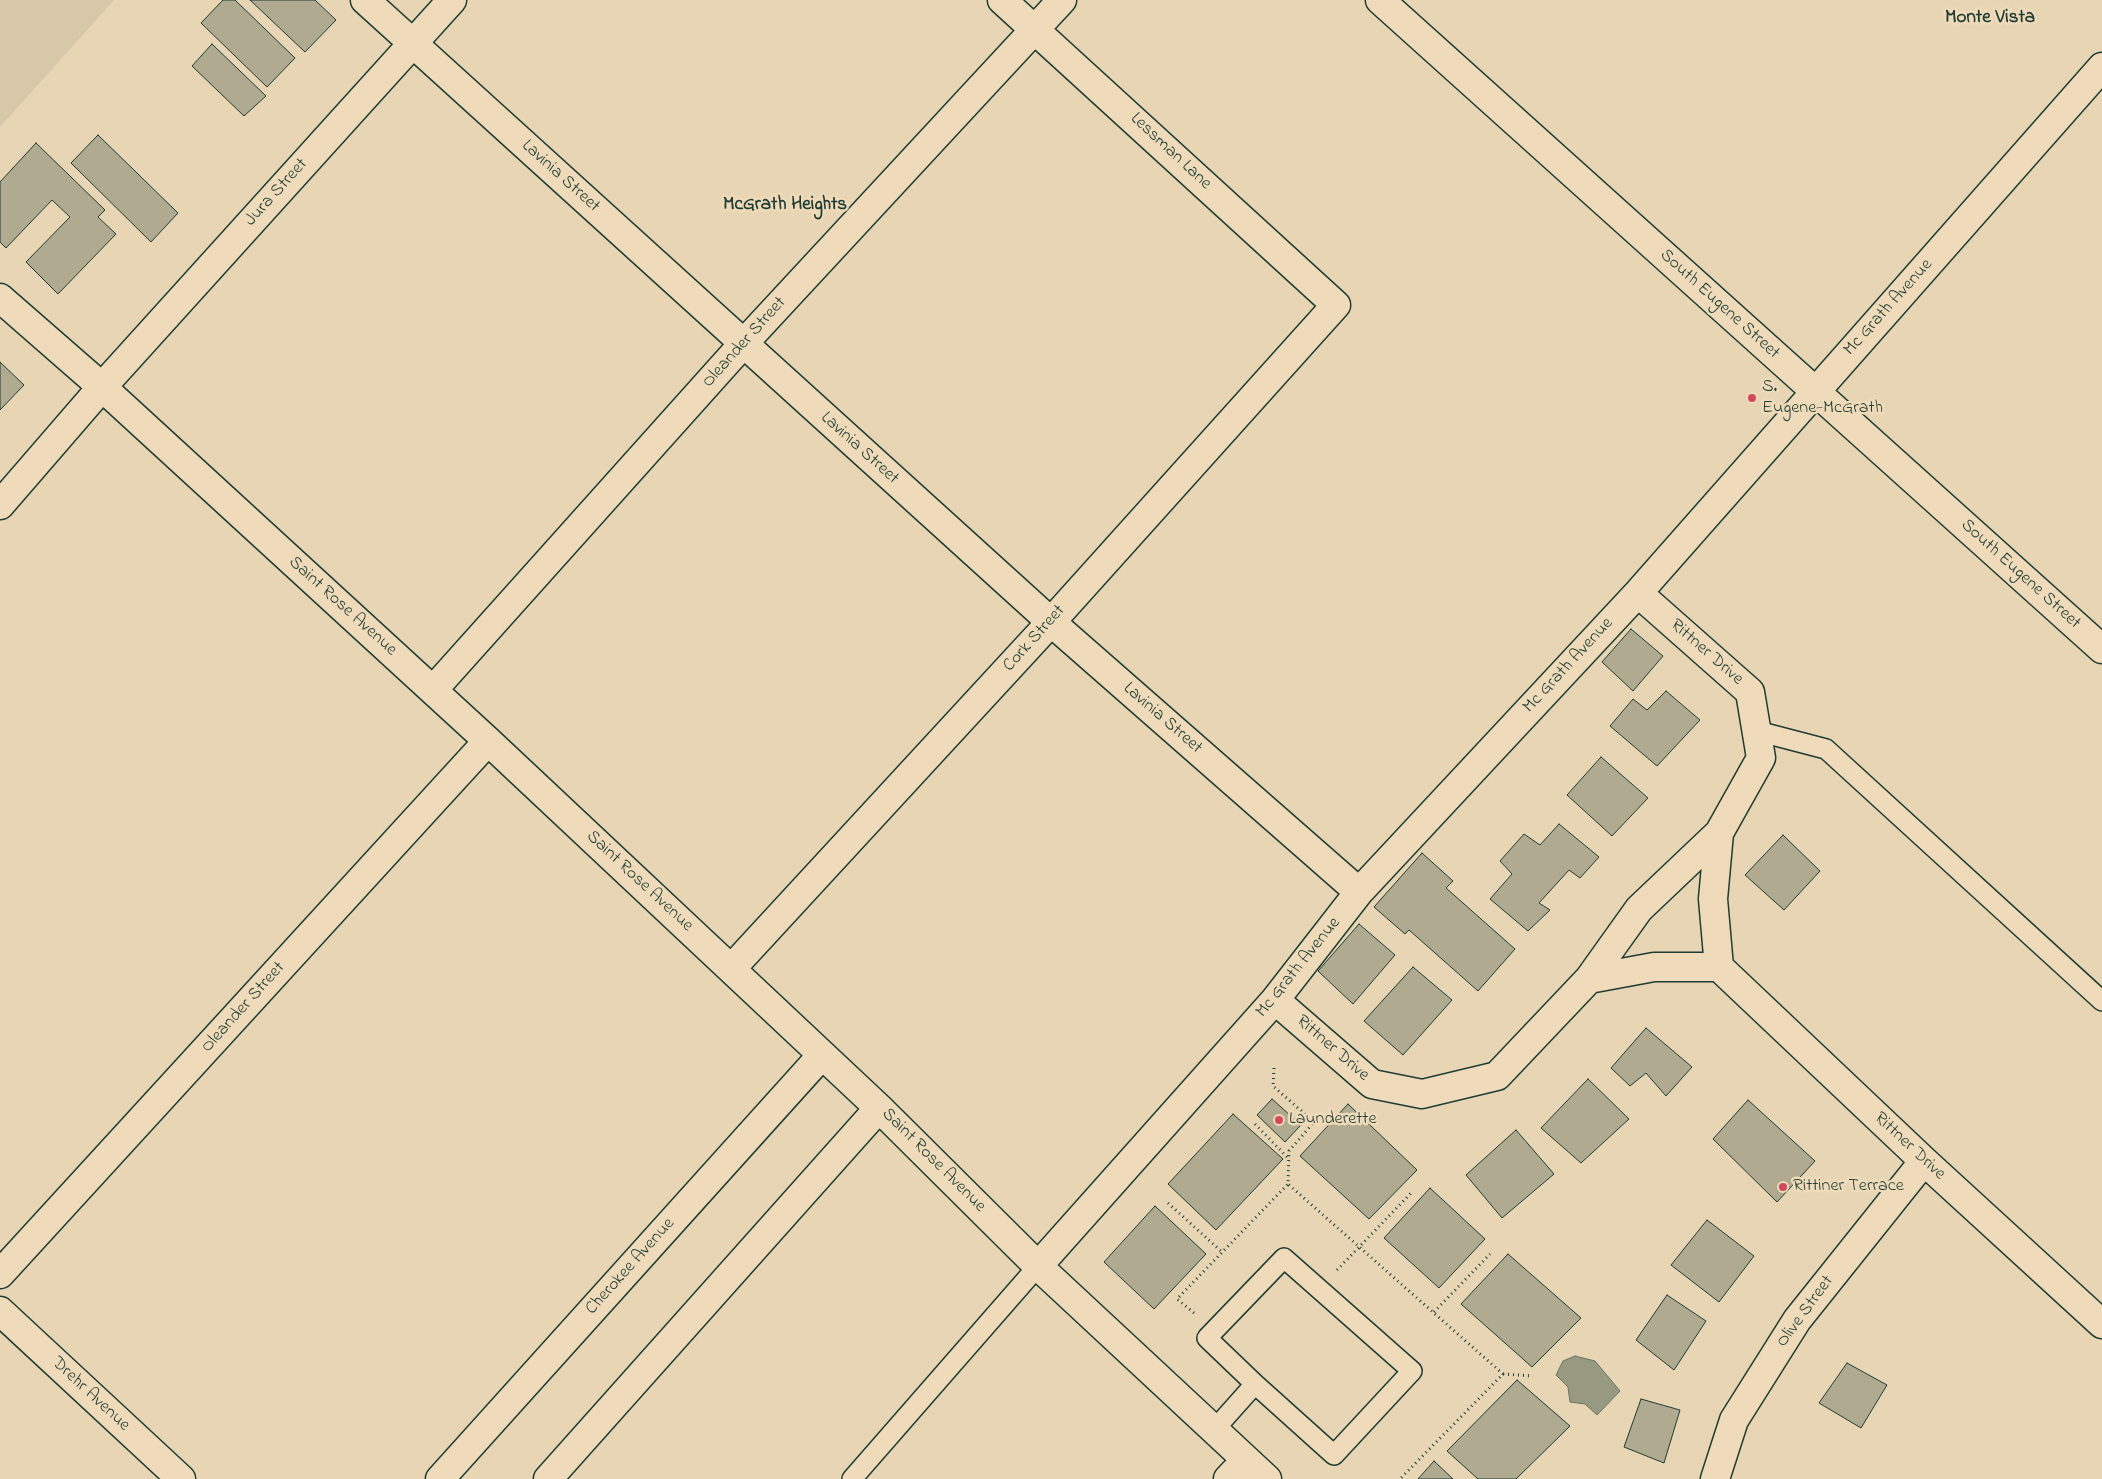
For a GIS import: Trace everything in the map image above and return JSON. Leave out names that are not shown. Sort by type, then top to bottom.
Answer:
[{"type":"street","name":"Lavinia Street","points":[[365,0],[1051,622],[1360,892]]},
{"type":"street","name":"Jura Street","points":[[0,505],[102,387],[452,0]]},
{"type":"street","name":"Lessman Lane","points":[[1002,0],[1336,305]]},
{"type":"street","name":"Oleander Street","points":[[433,690],[743,344],[1062,0]]},
{"type":"street","name":"South Eugene Street","points":[[1380,0],[2102,649]]},
{"type":"street","name":"Mc Grath Avenue","points":[[1038,1266],[1275,1000],[1360,892],[1638,593],[2102,67]]},
{"type":"street","name":"Saint Rose Avenue","points":[[0,298],[102,387],[433,690],[879,1108],[1038,1266],[1214,1430],[1237,1469],[1267,1479]]},
{"type":"street","name":"Cork Street","points":[[731,969],[1051,622],[1336,305]]},
{"type":"street","name":"Rittner Drive","points":[[1275,1000],[1372,1084],[1422,1094],[1497,1076],[1589,979],[1639,909],[1719,833],[1761,758],[1750,692],[1638,593]]},
{"type":"street","name":"Oleander Street","points":[[0,1274],[488,741]]},
{"type":"street","name":"Rittner Drive","points":[[1719,833],[1713,899],[1719,967],[1924,1161],[2102,1324]]},
{"type":"street","points":[[1589,979],[1654,967],[1719,967]]},
{"type":"street","name":"Cherokee Avenue","points":[[440,1479],[822,1055]]},
{"type":"street","points":[[548,1479],[879,1108]]},
{"type":"street","name":"Olive Street","points":[[1715,1479],[1734,1420],[1797,1320],[1924,1161]]},
{"type":"street","name":"Drehr Avenue","points":[[0,1312],[181,1479]]},
{"type":"lane","points":[[1757,731],[1826,749],[2102,1001]]},
{"type":"lane","points":[[1284,1258],[1412,1370],[1334,1455],[1255,1384],[1207,1338],[1284,1258]]},
{"type":"lane","points":[[852,1479],[1038,1266]]},
{"type":"lane","points":[[1214,1430],[1255,1384]]},
{"type":"path","points":[[1177,1299],[1288,1184],[1289,1151],[1314,1122],[1273,1086],[1274,1068]]},
{"type":"path","points":[[1254,1124],[1289,1158]]},
{"type":"path","points":[[1288,1184],[1503,1374],[1533,1376]]},
{"type":"path","points":[[1360,1247],[1413,1191]]},
{"type":"path","points":[[1168,1203],[1222,1252]]},
{"type":"path","points":[[1434,1312],[1490,1254]]},
{"type":"path","points":[[1400,1479],[1503,1374]]},
{"type":"shaded area","points":[[0,0],[114,0],[0,127]]},
{"type":"shaded area","points":[[1575,1356],[1595,1361],[1620,1391],[1597,1415],[1585,1404],[1570,1402],[1568,1387],[1556,1375],[1563,1361]]},
{"type":"building","points":[[223,0],[235,0],[295,58],[267,87],[201,23]]},
{"type":"building","points":[[250,0],[315,0],[336,20],[305,52]]},
{"type":"building","points":[[212,44],[266,96],[244,116],[192,66]]},
{"type":"building","points":[[98,135],[178,213],[151,242],[71,163]]},
{"type":"building","points":[[36,143],[105,210],[98,217],[116,234],[58,294],[26,262],[70,217],[52,200],[6,248],[0,242],[0,182]]},
{"type":"building","points":[[0,362],[24,385],[0,410]]},
{"type":"building","points":[[1631,629],[1663,656],[1633,691],[1602,662]]},
{"type":"building","points":[[1666,691],[1700,720],[1657,766],[1610,726],[1633,699],[1647,710]]},
{"type":"building","points":[[1601,757],[1648,798],[1612,836],[1567,795]]},
{"type":"building","points":[[1559,824],[1599,857],[1580,878],[1569,870],[1539,903],[1550,910],[1528,931],[1490,899],[1512,874],[1500,861],[1524,834],[1540,845]]},
{"type":"building","points":[[1783,835],[1820,871],[1784,910],[1745,875]]},
{"type":"building","points":[[1422,853],[1453,881],[1446,888],[1515,949],[1478,991],[1409,930],[1405,934],[1374,907]]},
{"type":"building","points":[[1359,924],[1395,955],[1353,1004],[1318,971]]},
{"type":"building","points":[[1413,967],[1452,1000],[1403,1055],[1364,1021]]},
{"type":"building","points":[[1646,1028],[1692,1067],[1666,1096],[1646,1073],[1630,1086],[1611,1068]]},
{"type":"building","points":[[1588,1079],[1629,1119],[1581,1163],[1541,1128]]},
{"type":"building","name":"Launderette","points":[[1272,1099],[1301,1125],[1285,1142],[1257,1115]]},
{"type":"building","points":[[1748,1100],[1815,1161],[1777,1202],[1713,1139]]},
{"type":"building","points":[[1348,1104],[1417,1170],[1369,1219],[1300,1156]]},
{"type":"building","points":[[1233,1114],[1283,1159],[1216,1230],[1168,1184]]},
{"type":"building","points":[[1516,1130],[1554,1174],[1502,1218],[1466,1175]]},
{"type":"building","points":[[1430,1188],[1485,1239],[1439,1288],[1384,1238]]},
{"type":"building","points":[[1155,1206],[1206,1254],[1154,1309],[1104,1262]]},
{"type":"building","points":[[1707,1220],[1754,1256],[1719,1302],[1671,1265]]},
{"type":"building","points":[[1508,1254],[1581,1318],[1532,1367],[1461,1304]]},
{"type":"building","points":[[1667,1295],[1706,1321],[1674,1370],[1636,1340]]},
{"type":"building","points":[[1847,1363],[1887,1385],[1861,1428],[1819,1403]]},
{"type":"building","points":[[1517,1380],[1570,1426],[1516,1479],[1478,1479],[1447,1451]]},
{"type":"building","points":[[1641,1399],[1680,1410],[1664,1463],[1624,1447]]},
{"type":"building","points":[[1434,1461],[1453,1479],[1418,1479]]},
{"type":"place","name":"S. Eugene-McGrath","points":[[1752,398]]},
{"type":"place","name":"Launderette","points":[[1279,1120]]},
{"type":"place","name":"Rittiner Terrace","points":[[1783,1187]]},
{"type":"district","name":"Monte Vista","points":[[1990,19]]},
{"type":"district","name":"McGrath Heights","points":[[785,206]]}]
